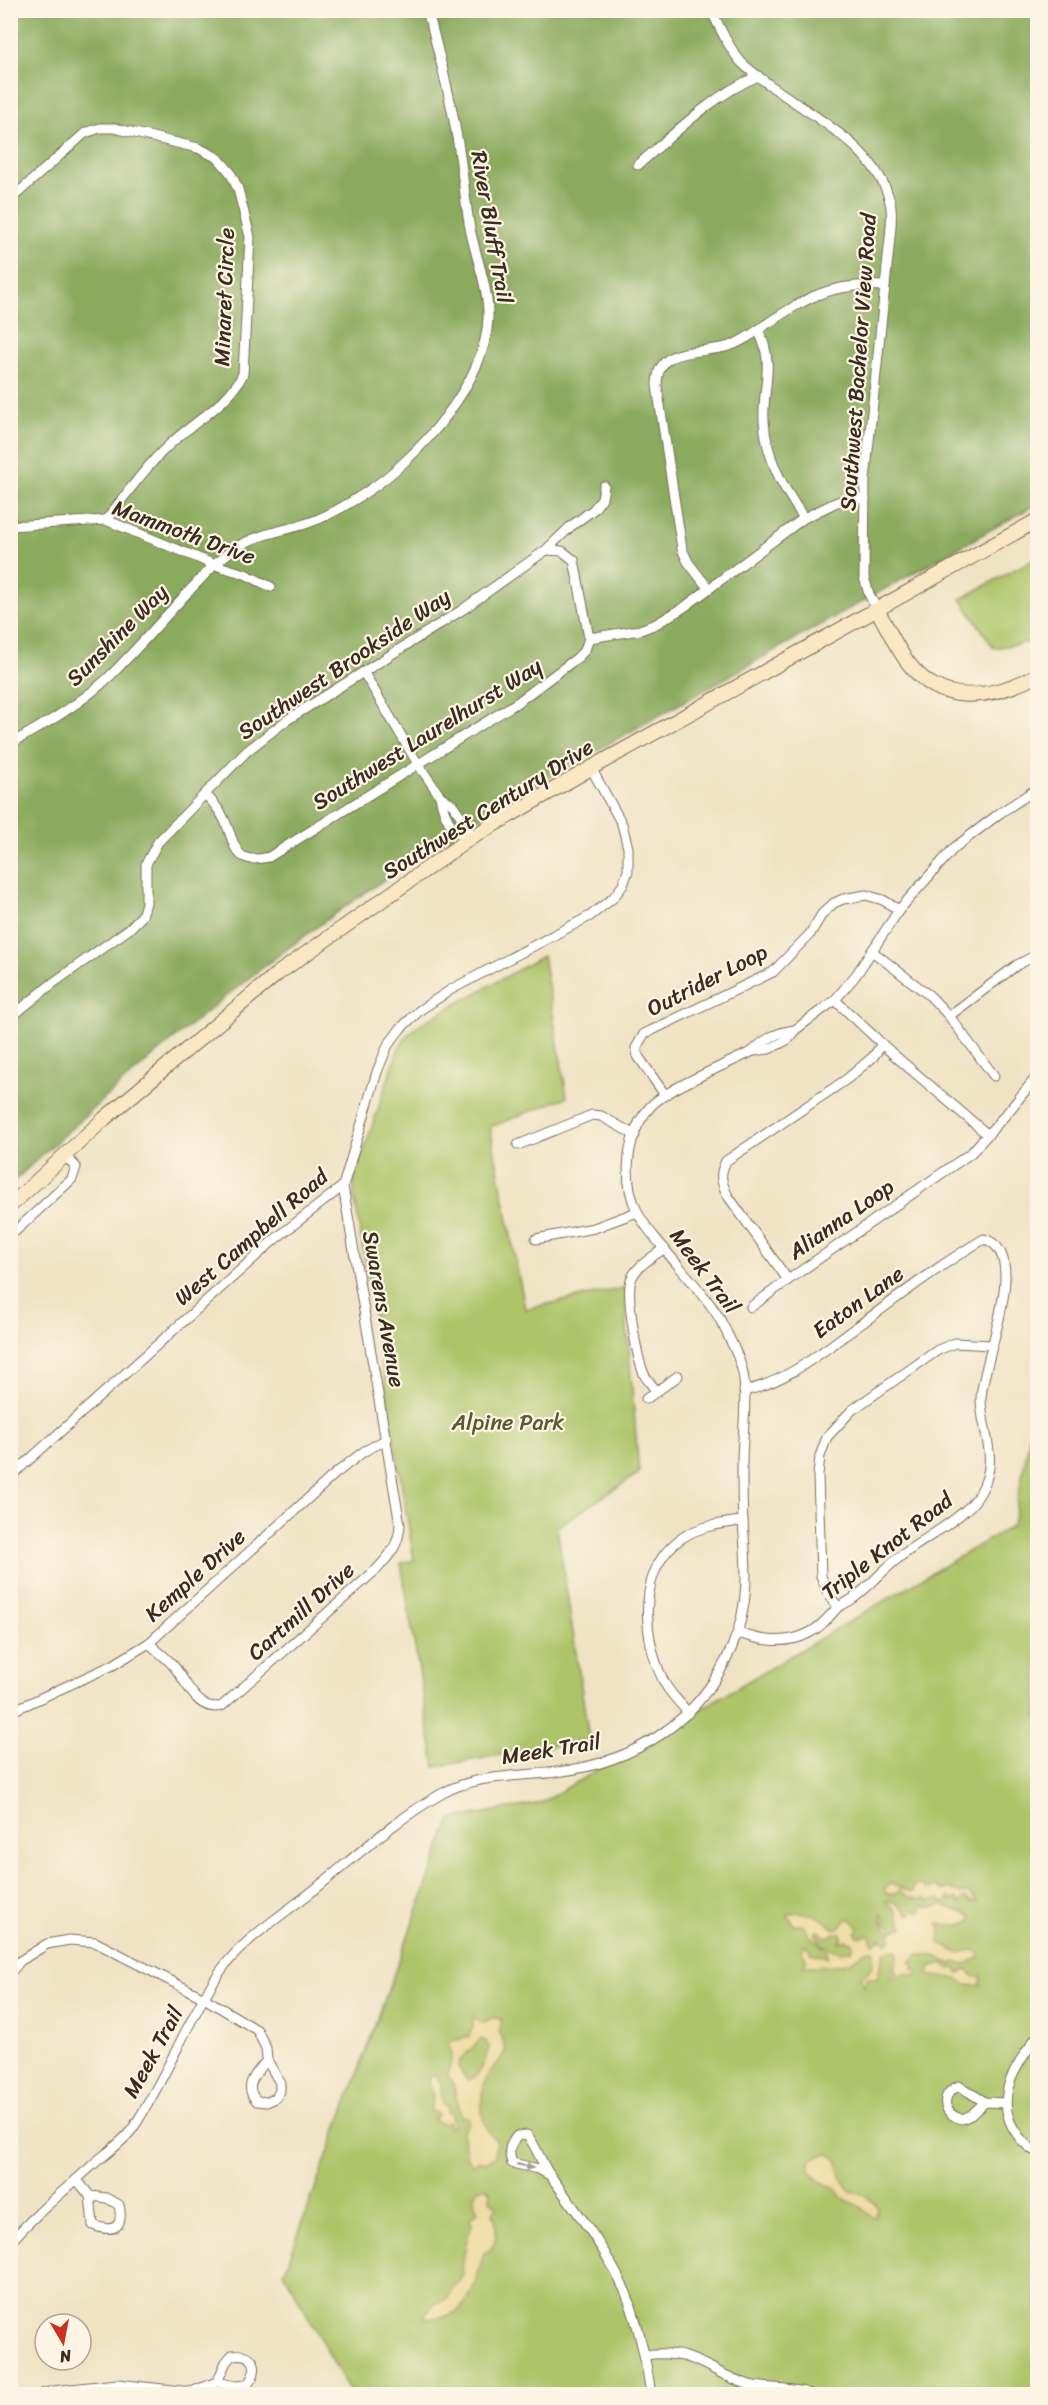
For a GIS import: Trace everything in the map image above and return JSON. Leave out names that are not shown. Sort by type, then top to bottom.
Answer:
[{"type":"main road","name":"Southwest Century Drive","points":[[10,1206],[150,1080],[278,974],[469,839],[591,768],[1038,520]]},
{"type":"main road","points":[[878,610],[897,646],[917,674],[936,686],[962,695],[983,695],[1011,689],[1038,675]]},
{"type":"street","name":"River Bluff Trail","points":[[214,565],[236,548],[257,538],[331,514],[390,474],[409,458],[442,419],[461,394],[482,353],[489,316],[486,294],[469,226],[456,132],[431,23],[425,10]]},
{"type":"street","name":"Southwest Bachelor View Road","points":[[711,10],[727,42],[741,62],[836,130],[866,158],[879,177],[890,201],[892,221],[866,458],[864,577],[868,594],[878,610]]},
{"type":"street","points":[[638,165],[688,121],[741,83],[758,76]]},
{"type":"street","name":"Minaret Circle","points":[[10,200],[85,134],[100,128],[114,128],[198,148],[218,158],[230,171],[244,211],[250,237],[243,374],[236,389],[153,460],[106,520]]},
{"type":"street","points":[[708,588],[688,562],[681,542],[657,376],[660,366],[670,358],[730,346],[797,304],[831,289],[860,284],[885,286]]},
{"type":"street","points":[[758,330],[765,345],[768,362],[764,419],[769,451],[783,486],[804,518]]},
{"type":"street","name":"Southwest Brookside Way","points":[[10,1018],[61,977],[129,929],[142,916],[146,903],[146,864],[158,842],[231,766],[265,736],[462,610],[546,550],[570,527],[594,509],[602,498],[604,486]]},
{"type":"street","points":[[546,550],[562,551],[573,560],[589,638],[640,630],[656,624],[683,608],[804,518],[837,502],[865,498]]},
{"type":"street","name":"Mammoth Drive","points":[[10,526],[106,520],[214,565],[245,574],[271,587]]},
{"type":"street","name":"Sunshine Way","points":[[10,744],[67,711],[108,677],[214,565]]},
{"type":"street","name":"Southwest Laurelhurst Way","points":[[205,794],[217,806],[238,853],[245,858],[269,857],[518,702],[558,674],[585,650],[589,638]]},
{"type":"street","points":[[364,674],[418,764],[440,795],[443,811],[456,833],[469,839]]},
{"type":"street","name":"West Campbell Road","points":[[10,1477],[274,1240],[343,1186],[377,1072],[388,1046],[401,1028],[420,1010],[452,989],[590,916],[613,898],[623,885],[628,871],[628,848],[622,824],[591,768]]},
{"type":"street","name":"Meek Trail","points":[[10,2243],[76,2180],[131,2132],[204,1998],[238,1949],[412,1812],[446,1791],[483,1779],[598,1766],[628,1754],[660,1736],[688,1713],[724,1668],[738,1633],[746,1602],[748,1563],[743,1521],[744,1376],[720,1318],[637,1212],[628,1168],[631,1145],[649,1108],[664,1095],[753,1051],[764,1040],[783,1031],[795,1030],[835,1000],[856,975],[899,910],[954,848],[1038,788]]},
{"type":"street","name":"Outrider Loop","points":[[664,1095],[638,1056],[636,1048],[644,1034],[773,972],[810,934],[822,914],[834,903],[866,895],[883,900],[899,910]]},
{"type":"street","points":[[872,951],[930,996],[949,1016],[994,1076]]},
{"type":"street","points":[[949,1016],[1017,965],[1038,954]]},
{"type":"street","points":[[835,1000],[988,1136]]},
{"type":"street","name":"Alianna Loop","points":[[882,1044],[873,1057],[847,1079],[726,1161],[721,1171],[722,1185],[728,1196],[788,1280],[971,1153],[988,1136],[1038,1075]]},
{"type":"street","points":[[518,1145],[592,1115],[601,1116],[635,1135]]},
{"type":"street","points":[[10,1236],[72,1179],[76,1167],[65,1156]]},
{"type":"street","name":"Swarens Avenue","points":[[343,1186],[387,1439]]},
{"type":"street","points":[[536,1239],[594,1228],[637,1212]]},
{"type":"street","name":"Eaton Lane","points":[[744,1391],[773,1383],[838,1341],[950,1259],[984,1239],[991,1241]]},
{"type":"street","name":"Triple Knot Road","points":[[738,1633],[753,1638],[778,1641],[809,1633],[823,1623],[838,1607],[855,1598],[896,1560],[956,1519],[971,1505],[980,1492],[987,1480],[989,1464],[981,1400],[983,1378],[1006,1286],[1005,1260],[998,1247],[991,1241]]},
{"type":"street","points":[[656,1391],[645,1376],[639,1358],[629,1292],[631,1278],[640,1267],[664,1248]]},
{"type":"street","points":[[751,1307],[788,1280]]},
{"type":"street","points":[[838,1607],[828,1593],[821,1576],[818,1475],[820,1456],[827,1437],[852,1410],[938,1350],[954,1343],[991,1345]]},
{"type":"street","points":[[646,1398],[678,1376]]},
{"type":"street","name":"Kemple Drive","points":[[10,1712],[113,1665],[149,1643],[335,1474],[363,1452],[387,1439]]},
{"type":"street","name":"Cartmill Drive","points":[[149,1643],[172,1663],[189,1689],[206,1707],[213,1708],[229,1701],[377,1569],[396,1548],[400,1526],[387,1439]]},
{"type":"street","points":[[688,1713],[663,1682],[652,1651],[646,1602],[657,1565],[681,1538],[708,1527],[743,1521]]},
{"type":"street","points":[[10,1973],[20,1961],[47,1944],[69,1940],[96,1942],[204,1998],[257,2030],[267,2048],[267,2060]]},
{"type":"street","points":[[1038,2035],[1016,2066],[1010,2079],[1005,2103],[1007,2116],[1015,2133],[1038,2153]]},
{"type":"street","points":[[985,2102],[1005,2103]]},
{"type":"street","points":[[550,2175],[538,2169],[512,2163],[508,2152],[517,2136],[527,2135],[536,2145],[550,2175],[579,2212],[614,2269],[626,2293],[645,2355],[651,2394]]},
{"type":"street","points":[[76,2180],[90,2196]]},
{"type":"street","points":[[645,2355],[664,2352],[684,2354],[748,2384],[810,2394]]},
{"type":"street","points":[[41,2394],[117,2384],[191,2392],[218,2382]]},
{"type":"green space","points":[[11,11],[1037,11],[1037,504],[550,777],[417,858],[309,932],[206,1012],[107,1096],[11,1184]]},
{"type":"green space","points":[[1037,557],[1037,641],[994,648],[961,599]]},
{"type":"green space","name":"Alpine Park","points":[[543,956],[567,1097],[490,1127],[525,1309],[624,1288],[639,1473],[557,1527],[589,1739],[435,1767],[401,1563],[414,1560],[354,1195],[354,1179],[398,1050],[407,1035],[420,1024]]},
{"type":"green space","points":[[1037,1397],[1037,2394],[351,2394],[284,2273],[451,1819],[541,1803],[1013,1525]]},
{"type":"sand","points":[[891,1884],[911,1892],[913,1892],[914,1885],[922,1885],[927,1889],[936,1887],[942,1891],[949,1888],[961,1894],[968,1893],[978,1902],[971,1902],[965,1898],[959,1903],[956,1898],[952,1901],[949,1897],[944,1903],[939,1899],[929,1901],[924,1898],[922,1900],[909,1897],[899,1890],[896,1894],[887,1894],[884,1889]]},
{"type":"sand","points":[[886,1901],[898,1904],[910,1915],[914,1910],[920,1912],[924,1905],[930,1907],[943,1905],[972,1916],[971,1921],[960,1925],[938,1925],[942,1930],[938,1942],[957,1953],[974,1950],[979,1954],[978,1958],[964,1965],[955,1962],[950,1964],[936,1956],[916,1954],[910,1963],[914,1964],[913,1970],[918,1970],[916,1976],[904,1973],[893,1978],[890,1977],[897,1973],[894,1968],[898,1953],[896,1950],[891,1950],[884,1953],[877,1979],[867,1977],[864,1986],[860,1977],[872,1966],[874,1951],[867,1950],[846,1963],[803,1965],[807,1960],[801,1949],[804,1945],[810,1948],[811,1953],[827,1957],[828,1951],[809,1935],[805,1926],[794,1925],[787,1914],[796,1912],[812,1915],[834,1928],[840,1928],[847,1919],[851,1919],[859,1928],[856,1933],[858,1936],[869,1934],[873,1944],[881,1939],[887,1943],[891,1939],[882,1922],[881,1914],[891,1932],[904,1927],[894,1908]],"holes":[[[820,1930],[824,1937],[834,1933],[841,1934],[839,1942],[846,1940],[852,1942],[854,1945],[852,1950],[841,1952],[822,1945],[815,1933]]]},
{"type":"sand","points":[[944,1963],[949,1969],[955,1968],[959,1973],[967,1969],[974,1977],[981,1976],[981,1985],[966,1985],[957,1978],[931,1976],[928,1973],[932,1966]]},
{"type":"sand","points":[[473,2016],[481,2023],[492,2018],[502,2019],[499,2033],[504,2041],[505,2051],[485,2081],[482,2099],[486,2127],[496,2140],[495,2156],[487,2162],[479,2160],[473,2165],[467,2158],[462,2131],[468,2125],[469,2118],[461,2115],[452,2080],[448,2077],[452,2054],[448,2042],[468,2037],[473,2028]],"holes":[[[481,2039],[486,2041],[489,2047],[482,2067],[476,2075],[467,2080],[458,2067],[459,2061]]]},
{"type":"sand","points":[[434,2074],[441,2083],[442,2103],[447,2106],[447,2112],[451,2114],[453,2127],[450,2128],[448,2122],[443,2124],[433,2120],[438,2114],[430,2110],[433,2097],[429,2079]]},
{"type":"sand","points":[[827,2153],[837,2159],[842,2180],[847,2187],[851,2191],[865,2195],[878,2207],[876,2217],[872,2217],[860,2207],[841,2197],[836,2189],[818,2180],[811,2172],[809,2167],[812,2159]]},
{"type":"sand","points":[[479,2188],[488,2188],[491,2192],[490,2200],[497,2206],[493,2213],[496,2224],[494,2242],[489,2251],[484,2253],[474,2286],[466,2302],[453,2314],[429,2319],[424,2316],[435,2304],[446,2299],[463,2275],[465,2249],[472,2225],[470,2218],[478,2212],[474,2196]]}]
